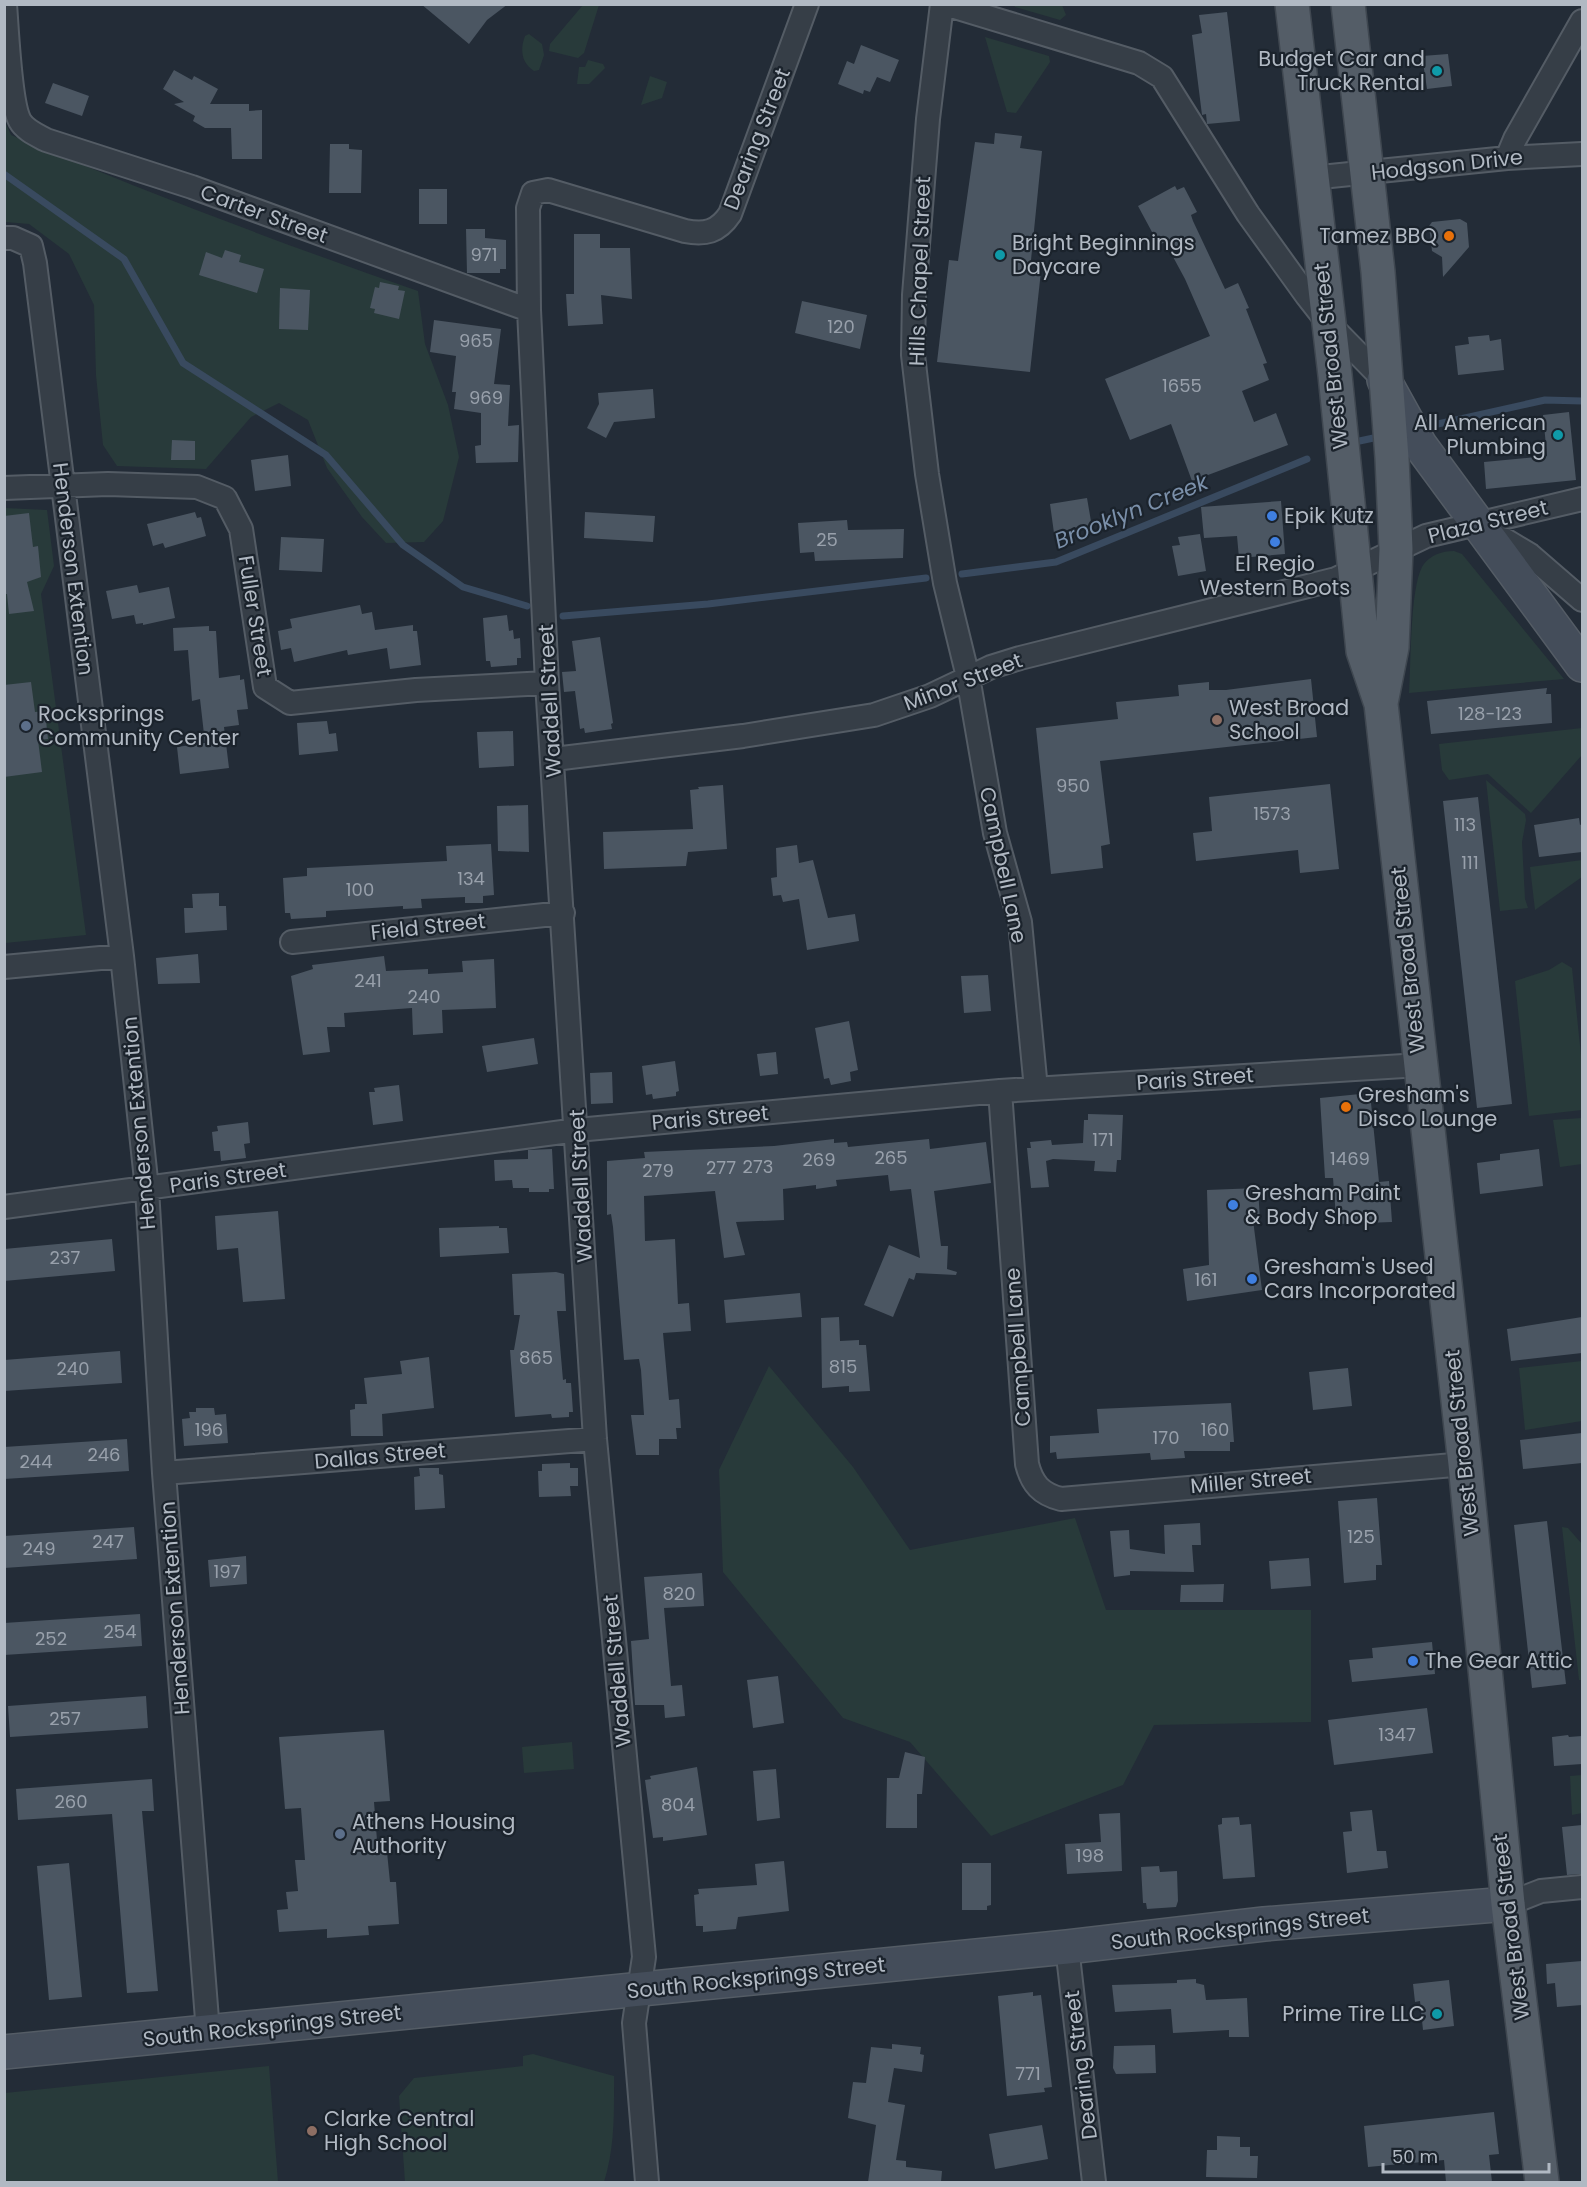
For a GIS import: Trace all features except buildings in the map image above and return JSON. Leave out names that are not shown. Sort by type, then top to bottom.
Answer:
[{"type":"main road","name":"West Broad Street","points":[[1292,4],[1329,324],[1363,651],[1381,704],[1465,1464],[1508,1904],[1542,2182]]},
{"type":"main road","name":"West Broad Street","points":[[1348,4],[1378,272],[1384,380],[1392,458],[1396,549],[1392,647],[1381,704]]},
{"type":"street","name":"Carter Street","points":[[5,4],[15,104],[20,121],[46,140],[192,188],[529,310]]},
{"type":"street","name":"Dearing Street","points":[[536,190],[555,191],[694,233],[702,234],[718,228],[730,214],[807,4]]},
{"type":"street","points":[[943,4],[1139,63],[1162,77],[1248,214],[1329,324],[1384,380],[1420,445],[1582,665]]},
{"type":"street","name":"Hills Chapel Street","points":[[943,4],[928,119],[914,295],[913,355],[927,474],[945,583],[969,677]]},
{"type":"street","points":[[1507,158],[1515,139],[1582,25]]},
{"type":"street","name":"Hodgson Drive","points":[[1311,178],[1507,158],[1582,154]]},
{"type":"street","name":"Waddell Street","points":[[536,190],[531,196],[528,208],[529,310],[548,683],[578,1130],[595,1438],[644,1957],[634,2023],[647,2182]]},
{"type":"street","name":"Henderson Extention","points":[[4,238],[12,238],[31,246],[35,263],[122,956],[147,1189],[164,1473],[208,2032]]},
{"type":"street","name":"Fuller Street","points":[[4,488],[108,484],[197,487],[225,498],[241,529],[265,687],[290,703],[416,690],[548,683]]},
{"type":"street","name":"Plaza Street","points":[[1396,549],[1426,536],[1582,499]]},
{"type":"street","points":[[1478,524],[1530,555],[1582,600]]},
{"type":"street","name":"Minor Street","points":[[554,759],[844,721],[898,708],[1020,658],[1326,582],[1354,572],[1396,549]]},
{"type":"street","name":"Campbell Lane","points":[[969,677],[986,787],[1020,922],[1036,1089]]},
{"type":"street","name":"Field Street","points":[[292,942],[563,913]]},
{"type":"street","points":[[4,966],[122,956]]},
{"type":"street","name":"Paris Street","points":[[4,1207],[578,1130],[1000,1091],[1420,1065]]},
{"type":"street","name":"Campbell Lane","points":[[1000,1091],[1027,1464],[1030,1475],[1040,1490]]},
{"type":"street","name":"Dallas Street","points":[[164,1473],[595,1438]]},
{"type":"street","name":"Miller Street","points":[[1040,1490],[1050,1497],[1070,1499],[1188,1486],[1465,1464]]},
{"type":"street","points":[[1508,1904],[1541,1891],[1582,1887]]},
{"type":"street","name":"South Rocksprings Street","points":[[4,2052],[1067,1947],[1264,1924],[1508,1904]]},
{"type":"street","name":"Dearing Street","points":[[1067,1947],[1094,2182]]},
{"type":"shaded area","points":[[583,5],[599,5],[584,53],[578,58],[549,51],[550,44]]},
{"type":"shaded area","points":[[1014,5],[1062,5],[1066,15],[1060,20]]},
{"type":"shaded area","points":[[529,34],[542,44],[544,55],[539,70],[534,71],[524,60],[523,41]]},
{"type":"shaded area","points":[[985,37],[1049,56],[1050,62],[1016,113],[1007,112]]},
{"type":"shaded area","points":[[588,60],[603,64],[605,68],[589,84],[577,84],[579,67],[585,67]]},
{"type":"shaded area","points":[[650,76],[667,82],[662,98],[641,105]]},
{"type":"shaded area","points":[[4,120],[11,135],[61,156],[213,216],[418,291],[425,344],[448,405],[459,457],[443,521],[424,542],[386,543],[362,517],[327,468],[308,420],[279,403],[251,417],[206,469],[117,466],[103,445],[96,375],[94,305],[69,254],[29,224],[5,222]]},
{"type":"shaded area","points":[[5,508],[47,510],[54,566],[41,594],[86,935],[5,943]]},
{"type":"shaded area","points":[[1454,551],[1462,554],[1564,679],[1409,693],[1413,609],[1418,578],[1428,559],[1440,553]]},
{"type":"shaded area","points":[[1582,728],[1582,755],[1531,813],[1488,774],[1449,780],[1442,770],[1439,744]]},
{"type":"shaded area","points":[[1486,780],[1525,814],[1522,842],[1525,899],[1528,908],[1500,911]]},
{"type":"shaded area","points":[[1582,860],[1582,877],[1535,910],[1530,867]]},
{"type":"shaded area","points":[[1562,962],[1572,968],[1582,1065],[1582,1110],[1529,1116],[1515,981],[1549,970]]},
{"type":"shaded area","points":[[1582,1118],[1582,1164],[1560,1167],[1553,1120]]},
{"type":"shaded area","points":[[1582,1361],[1582,1421],[1525,1430],[1519,1368]]},
{"type":"shaded area","points":[[769,1366],[853,1467],[910,1550],[1075,1518],[1106,1610],[1311,1610],[1311,1722],[1154,1725],[1123,1785],[991,1836],[910,1742],[843,1718],[723,1572],[719,1470]]},
{"type":"shaded area","points":[[1562,1527],[1568,1528],[1582,1544],[1582,1680],[1579,1680]]},
{"type":"shaded area","points":[[572,1742],[574,1769],[524,1773],[522,1747]]},
{"type":"shaded area","points":[[1582,1775],[1582,1813],[1572,1815],[1570,1776]]},
{"type":"shaded area","points":[[533,2054],[614,2076],[612,2143],[604,2182],[405,2182],[399,2096],[414,2078],[523,2066],[523,2056]]},
{"type":"shaded area","points":[[269,2066],[278,2182],[5,2182],[5,2093]]},
{"type":"waterway","name":"Brooklyn Creek","points":[[4,174],[124,259],[183,363],[326,455],[403,545],[463,587],[527,606]]},
{"type":"waterway","name":"Brooklyn Creek","points":[[1420,428],[1545,400],[1582,401]]},
{"type":"waterway","name":"Brooklyn Creek","points":[[1350,443],[1383,436]]},
{"type":"waterway","name":"Brooklyn Creek","points":[[962,574],[1056,562],[1307,459]]},
{"type":"waterway","name":"Brooklyn Creek","points":[[563,616],[708,604],[926,578]]},
{"type":"place","name":"Budget Car and Truck Rental","points":[[1437,71]]},
{"type":"place","name":"Tamez BBQ","points":[[1449,236]]},
{"type":"place","name":"Bright Beginnings Daycare","points":[[1000,255]]},
{"type":"place","name":"All American Plumbing","points":[[1558,435]]},
{"type":"place","name":"Epik Kutz","points":[[1272,516]]},
{"type":"place","name":"El Regio Western Boots","points":[[1275,542]]},
{"type":"place","name":"West Broad School","points":[[1217,720]]},
{"type":"place","name":"Rocksprings Community Center","points":[[26,726]]},
{"type":"place","name":"Gresham's Disco Lounge","points":[[1346,1107]]},
{"type":"place","name":"Gresham Paint & Body Shop","points":[[1233,1205]]},
{"type":"place","name":"Gresham's Used Cars Incorporated","points":[[1252,1279]]},
{"type":"place","name":"The Gear Attic","points":[[1413,1661]]},
{"type":"place","name":"Athens Housing Authority","points":[[340,1834]]},
{"type":"place","name":"Prime Tire LLC","points":[[1437,2014]]},
{"type":"place","name":"Clarke Central High School","points":[[312,2131]]}]
